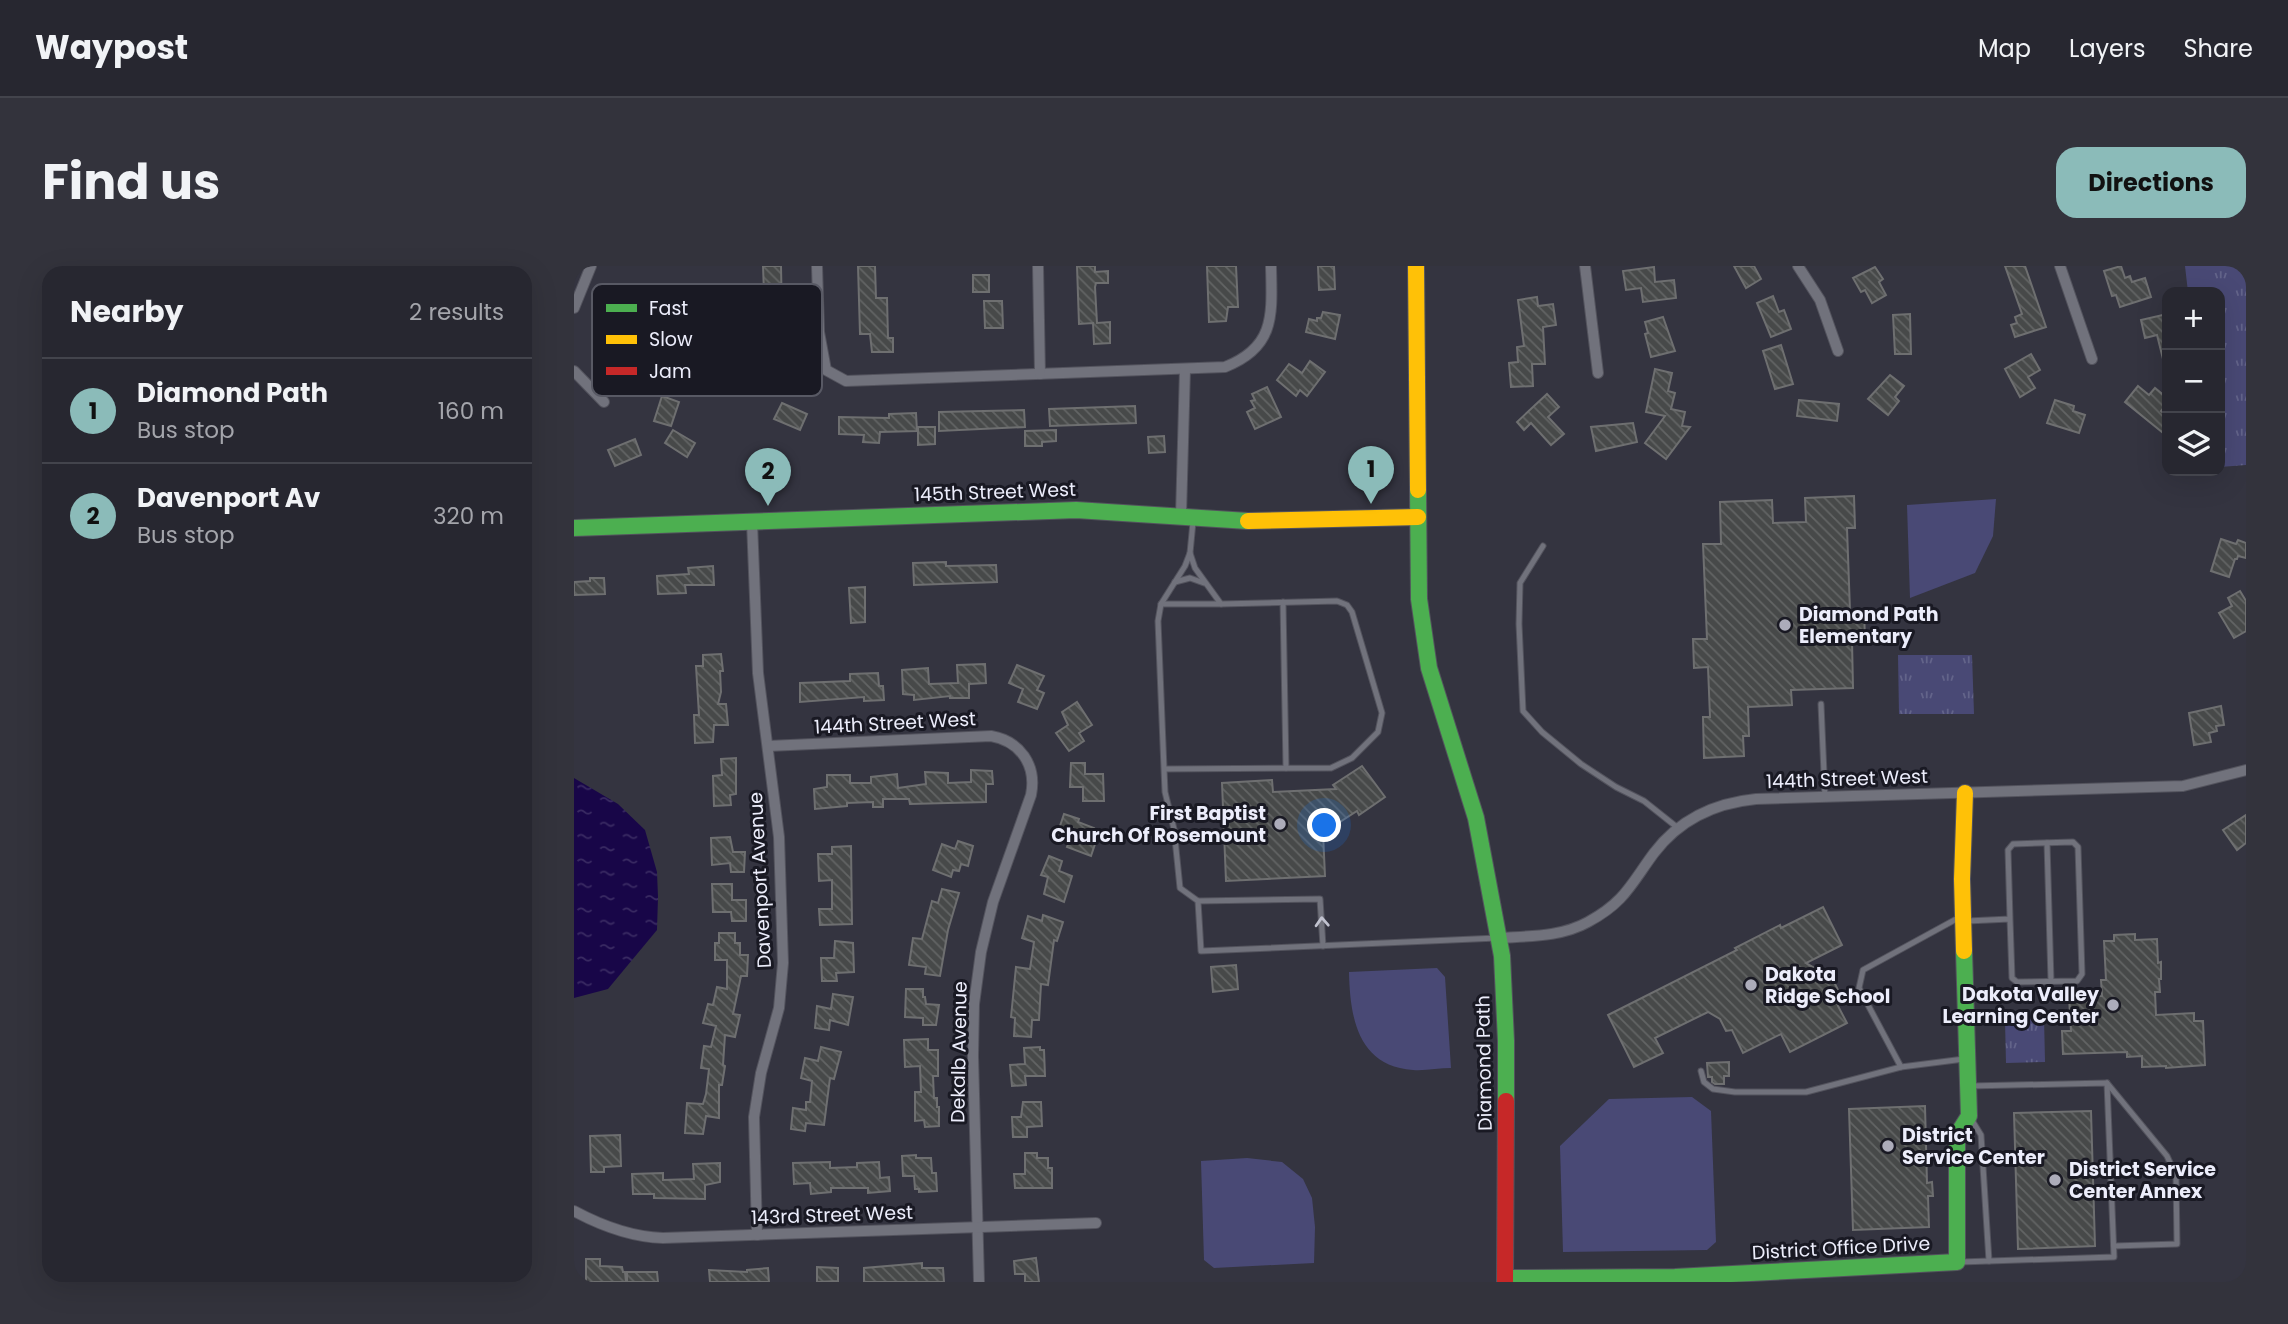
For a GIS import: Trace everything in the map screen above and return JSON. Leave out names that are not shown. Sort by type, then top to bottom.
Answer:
[{"type":"street","points":[[574,308],[592,266]]},
{"type":"street","points":[[817,266],[818,284]]},
{"type":"street","points":[[1038,266],[1040,374]]},
{"type":"street","points":[[822,348],[826,370],[846,381],[1225,367],[1247,357],[1263,339],[1271,317],[1271,266]]},
{"type":"street","name":"Diamond Path","points":[[1416,266],[1419,599],[1429,668],[1476,818],[1503,956],[1506,1041],[1506,1280]]},
{"type":"street","points":[[1585,266],[1598,373]]},
{"type":"street","points":[[1798,266],[1820,300],[1838,351]]},
{"type":"street","points":[[2060,266],[2092,359]]},
{"type":"street","points":[[1185,369],[1187,516]]},
{"type":"street","points":[[574,371],[592,389]]},
{"type":"street","points":[[599,396],[604,401]]},
{"type":"street","name":"145th Street West","points":[[574,528],[1076,510],[1256,522],[1418,517]]},
{"type":"street","name":"Davenport Avenue","points":[[752,522],[758,673],[779,837],[782,985],[775,1030],[761,1073],[754,1117],[757,1235]]},
{"type":"street","name":"144th Street West","points":[[768,746],[990,736],[1006,740],[1020,750]]},
{"type":"street","name":"Dekalb Avenue","points":[[979,1282],[974,1004],[981,952],[993,902],[1032,789],[1030,768],[1020,750]]},
{"type":"street","name":"144th Street West","points":[[1499,938],[1554,934],[1586,924],[1625,894],[1654,853],[1678,828],[1706,811],[1731,803],[1756,799],[2183,786],[2246,770]]},
{"type":"street","name":"District Office Drive","points":[[1506,1280],[1718,1275],[1957,1262],[1956,1135],[1969,1116],[1963,919],[1965,793]]},
{"type":"street","name":"143rd Street West","points":[[574,1211],[605,1226],[652,1238],[1096,1223]]},
{"type":"lane","points":[[1187,516],[1190,553],[1195,568],[1221,604]]},
{"type":"lane","points":[[1543,546],[1520,583],[1523,711],[1542,732],[1581,764],[1616,787],[1644,801],[1678,828]]},
{"type":"lane","points":[[1190,553],[1161,604],[1158,621],[1165,793],[1174,829],[1180,888],[1198,901],[1320,899],[1323,946]]},
{"type":"lane","points":[[1175,582],[1189,578],[1204,583]]},
{"type":"lane","points":[[1161,604],[1337,601],[1347,605],[1352,612],[1382,713],[1378,732],[1352,758],[1331,768],[1164,769]]},
{"type":"lane","points":[[1283,602],[1286,768]]},
{"type":"lane","points":[[1821,704],[1825,797]]},
{"type":"lane","points":[[2073,842],[2078,847],[2082,974],[2077,981],[2017,982],[2012,978],[2010,919],[2008,850],[2013,844],[2073,842]]},
{"type":"lane","points":[[2047,843],[2051,981]]},
{"type":"lane","points":[[1198,901],[1201,951],[1499,938]]},
{"type":"lane","points":[[1901,1067],[1860,988],[1863,971],[1963,919],[2010,919]]},
{"type":"lane","points":[[1700,1071],[1704,1082],[1713,1089],[1735,1092],[1805,1092],[1901,1067],[1968,1059]]},
{"type":"lane","points":[[1968,1086],[2107,1083]]},
{"type":"lane","points":[[1957,1262],[2114,1257],[2107,1083]]},
{"type":"lane","points":[[2107,1083],[2167,1156],[2176,1176],[2177,1244],[2114,1246]]},
{"type":"lane","points":[[1969,1116],[1981,1135],[1989,1261]]},
{"type":"green space","points":[[2185,266],[2246,266],[2246,465],[2225,467],[2225,287],[2187,287]]},
{"type":"green space","points":[[1996,499],[1993,536],[1975,573],[1910,598],[1907,505]]},
{"type":"green space","points":[[1898,655],[1972,655],[1974,714],[1899,714]]},
{"type":"green space","points":[[1437,968],[1445,977],[1451,1068],[1413,1070],[1394,1066],[1380,1059],[1368,1049],[1360,1036],[1352,1005],[1349,972]]},
{"type":"green space","points":[[2044,1018],[2045,1062],[2006,1063],[2005,1020]]},
{"type":"green space","points":[[1692,1097],[1711,1111],[1716,1242],[1707,1250],[1563,1252],[1560,1146],[1609,1099]]},
{"type":"green space","points":[[1247,1158],[1282,1162],[1303,1179],[1312,1198],[1315,1227],[1314,1263],[1214,1268],[1204,1260],[1201,1161]]},
{"type":"water","points":[[574,778],[618,804],[645,830],[657,872],[658,897],[657,930],[608,989],[574,998]]},
{"type":"building","points":[[763,266],[781,266],[781,284],[764,284]]},
{"type":"building","points":[[858,266],[875,266],[876,298],[887,298],[888,338],[893,338],[893,352],[872,352],[870,334],[860,334]]},
{"type":"building","points":[[1077,266],[1095,266],[1095,272],[1108,271],[1108,283],[1096,283],[1095,287],[1097,323],[1110,322],[1110,343],[1094,344],[1093,323],[1079,324]]},
{"type":"building","points":[[1207,266],[1236,266],[1238,307],[1228,307],[1226,321],[1209,322]]},
{"type":"building","points":[[1318,266],[1334,266],[1335,289],[1319,290]]},
{"type":"building","points":[[1734,266],[1754,266],[1761,279],[1746,288]]},
{"type":"building","points":[[2005,266],[2025,266],[2046,327],[2015,337],[2011,325],[2017,323],[2015,317],[2022,314]]},
{"type":"building","points":[[2121,266],[2125,278],[2130,276],[2132,282],[2145,278],[2151,297],[2120,307],[2116,295],[2112,296],[2104,271]]},
{"type":"building","points":[[1654,267],[1655,282],[1674,280],[1676,298],[1643,302],[1641,288],[1626,290],[1623,271]]},
{"type":"building","points":[[1875,267],[1883,279],[1879,282],[1886,295],[1872,303],[1865,290],[1861,292],[1853,278]]},
{"type":"building","points":[[973,275],[989,275],[989,292],[973,292]]},
{"type":"building","points":[[1773,296],[1779,312],[1784,310],[1791,329],[1771,337],[1757,303]]},
{"type":"building","points":[[1537,297],[1538,306],[1553,304],[1556,325],[1543,327],[1545,364],[1532,364],[1533,386],[1511,387],[1509,363],[1518,362],[1517,347],[1524,346],[1518,300]]},
{"type":"building","points":[[984,301],[1002,301],[1003,328],[985,328]]},
{"type":"building","points":[[1323,312],[1340,315],[1335,339],[1306,332],[1309,319],[1317,321]]},
{"type":"building","points":[[1910,314],[1911,354],[1895,354],[1893,315]]},
{"type":"building","points":[[2162,315],[2162,355],[2157,335],[2145,338],[2141,320]]},
{"type":"building","points":[[1663,317],[1675,351],[1651,357],[1645,322]]},
{"type":"building","points":[[1781,345],[1793,384],[1775,389],[1763,351]]},
{"type":"building","points":[[2031,354],[2040,370],[2028,377],[2035,388],[2020,397],[2005,369]]},
{"type":"building","points":[[1310,361],[1325,372],[1307,396],[1300,390],[1296,396],[1277,380],[1289,364],[1302,373]]},
{"type":"building","points":[[1655,369],[1672,373],[1668,391],[1675,393],[1671,409],[1685,412],[1682,426],[1690,427],[1666,459],[1645,443],[1665,416],[1646,412]]},
{"type":"building","points":[[1890,375],[1904,386],[1895,397],[1899,401],[1888,415],[1868,399]]},
{"type":"building","points":[[2138,386],[2149,395],[2155,388],[2162,394],[2162,432],[2125,402]]},
{"type":"building","points":[[1267,387],[1281,417],[1255,429],[1247,412],[1255,408],[1251,401],[1255,400],[1252,394]]},
{"type":"building","points":[[1547,394],[1559,407],[1548,417],[1564,434],[1551,445],[1531,423],[1524,430],[1517,422]]},
{"type":"building","points":[[662,396],[679,402],[671,426],[654,421]]},
{"type":"building","points":[[1799,400],[1839,404],[1837,421],[1797,416]]},
{"type":"building","points":[[2055,400],[2074,406],[2073,411],[2085,415],[2079,433],[2047,423]]},
{"type":"building","points":[[782,403],[807,414],[800,430],[774,419]]},
{"type":"building","points":[[1135,406],[1136,423],[1050,426],[1049,409]]},
{"type":"building","points":[[1024,410],[1025,427],[939,431],[939,412]]},
{"type":"building","points":[[916,413],[917,431],[880,432],[879,443],[863,442],[864,435],[839,434],[839,417],[889,418],[889,414]]},
{"type":"building","points":[[1633,423],[1637,442],[1596,451],[1591,427]]},
{"type":"building","points":[[918,427],[935,427],[935,444],[918,445]]},
{"type":"building","points":[[673,430],[695,443],[687,457],[665,443]]},
{"type":"building","points":[[1056,430],[1056,441],[1042,442],[1042,446],[1025,446],[1025,431]]},
{"type":"building","points":[[1164,436],[1165,452],[1149,453],[1148,437]]},
{"type":"building","points":[[635,439],[641,455],[615,466],[608,450]]},
{"type":"building","name":"Diamond Path Elementary","points":[[1854,496],[1855,528],[1847,528],[1850,611],[1864,610],[1865,640],[1852,641],[1853,688],[1791,690],[1792,705],[1748,707],[1749,736],[1743,736],[1744,756],[1704,758],[1703,717],[1710,717],[1708,667],[1694,668],[1693,639],[1707,639],[1703,544],[1721,544],[1720,502],[1772,500],[1773,523],[1806,522],[1805,498]]},
{"type":"building","points":[[2221,539],[2236,544],[2238,540],[2246,543],[2246,558],[2238,556],[2235,559],[2229,577],[2211,571]]},
{"type":"building","points":[[946,562],[946,566],[996,565],[997,582],[914,585],[913,563]]},
{"type":"building","points":[[713,566],[714,585],[685,585],[686,593],[658,594],[657,576],[689,574],[688,568]]},
{"type":"building","points":[[590,578],[604,578],[605,594],[574,595],[574,582],[590,581]]},
{"type":"building","points":[[865,587],[865,622],[851,623],[849,588]]},
{"type":"building","points":[[2240,591],[2246,601],[2246,631],[2234,638],[2219,613],[2232,606],[2228,598]]},
{"type":"building","points":[[721,654],[723,671],[720,671],[721,692],[718,704],[726,704],[728,725],[714,725],[713,742],[695,743],[694,715],[699,715],[696,666],[703,666],[703,655]]},
{"type":"building","points":[[985,664],[986,683],[969,684],[969,698],[950,696],[914,700],[914,695],[903,694],[902,670],[928,668],[929,684],[958,683],[957,665]]},
{"type":"building","points":[[1017,665],[1044,676],[1037,690],[1044,693],[1037,709],[1018,702],[1023,689],[1009,683]]},
{"type":"building","points":[[878,673],[884,700],[864,701],[864,697],[800,702],[800,683],[850,681],[850,674]]},
{"type":"building","points":[[1077,702],[1092,725],[1079,733],[1084,741],[1069,751],[1056,733],[1068,725],[1062,712]]},
{"type":"building","points":[[2221,706],[2224,725],[2216,726],[2217,731],[2209,733],[2211,742],[2194,745],[2189,713]]},
{"type":"building","points":[[736,758],[736,794],[730,795],[731,805],[714,806],[713,776],[722,775],[721,759]]},
{"type":"building","points":[[1071,763],[1085,763],[1085,774],[1103,774],[1104,801],[1083,801],[1083,787],[1070,787]]},
{"type":"building","name":"First Baptist Church Of Rosemount","points":[[1362,766],[1385,797],[1359,815],[1357,811],[1323,833],[1325,876],[1226,881],[1222,783],[1272,780],[1273,792],[1336,789],[1333,785]]},
{"type":"building","points":[[971,770],[992,771],[993,784],[986,784],[986,802],[910,804],[909,799],[883,799],[883,807],[873,807],[873,802],[847,803],[847,806],[815,809],[814,789],[827,787],[827,775],[850,775],[850,783],[871,783],[871,777],[897,774],[898,788],[926,784],[925,772],[948,773],[948,783],[971,782]]},
{"type":"building","points":[[1064,814],[1094,828],[1090,842],[1095,844],[1091,856],[1067,847],[1070,840],[1065,838],[1067,832],[1059,829]]},
{"type":"building","points":[[2246,815],[2246,843],[2237,850],[2223,830]]},
{"type":"building","points":[[730,837],[733,852],[745,852],[744,872],[731,872],[730,863],[712,865],[711,838]]},
{"type":"building","points":[[958,841],[973,846],[968,866],[961,864],[959,871],[953,870],[951,877],[933,870],[942,844],[955,849]]},
{"type":"building","points":[[851,846],[852,924],[820,925],[819,909],[832,909],[832,880],[819,881],[818,854],[832,854],[832,847]]},
{"type":"building","points":[[1049,856],[1062,861],[1059,871],[1072,876],[1064,902],[1044,894],[1048,877],[1041,875]]},
{"type":"building","points":[[712,884],[732,884],[732,900],[746,900],[746,921],[732,921],[731,912],[713,912]]},
{"type":"building","points":[[942,889],[959,893],[948,930],[940,976],[925,974],[926,967],[909,965],[913,938],[922,939],[932,901],[938,903]]},
{"type":"building","name":"Dakota Ridge School","points":[[1823,907],[1842,945],[1806,963],[1832,978],[1839,992],[1838,1006],[1847,1023],[1790,1052],[1781,1034],[1743,1053],[1732,1030],[1726,1031],[1720,1019],[1708,1012],[1655,1038],[1663,1053],[1634,1067],[1608,1015],[1737,950],[1735,948],[1780,925],[1781,928]]},
{"type":"building","points":[[1043,915],[1063,922],[1057,941],[1054,940],[1048,985],[1041,984],[1039,1020],[1032,1020],[1031,1037],[1014,1036],[1015,1018],[1011,1017],[1016,967],[1030,969],[1034,942],[1022,938],[1028,916],[1042,921]]},
{"type":"building","points":[[719,933],[735,933],[735,943],[740,943],[740,955],[748,955],[747,976],[741,976],[733,1014],[740,1015],[735,1037],[725,1035],[725,1066],[722,1085],[719,1085],[719,1118],[706,1116],[703,1134],[685,1133],[687,1103],[703,1104],[706,1094],[709,1069],[701,1068],[704,1046],[711,1047],[716,1026],[703,1023],[708,1004],[713,1005],[717,987],[727,989],[727,960],[715,960],[715,943],[719,943]]},
{"type":"building","name":"Dakota Valley Learning Center","points":[[2135,934],[2135,940],[2157,939],[2161,979],[2160,992],[2155,992],[2156,1015],[2194,1013],[2194,1021],[2203,1021],[2205,1065],[2142,1067],[2142,1056],[2127,1057],[2127,1052],[2063,1054],[2062,1031],[2071,1031],[2069,997],[2102,996],[2101,980],[2106,980],[2104,941],[2114,941],[2114,935]]},
{"type":"building","points":[[835,941],[853,943],[854,972],[836,973],[837,981],[822,981],[821,958],[834,958]]},
{"type":"building","points":[[1236,965],[1238,989],[1213,992],[1211,967]]},
{"type":"building","points":[[906,989],[923,989],[926,1004],[939,1005],[936,1025],[923,1025],[923,1018],[905,1017]]},
{"type":"building","points":[[833,994],[853,997],[848,1025],[830,1020],[829,1030],[815,1028],[817,1006],[831,1009]]},
{"type":"building","points":[[928,1039],[928,1050],[938,1050],[938,1076],[933,1076],[934,1098],[937,1098],[939,1107],[939,1126],[925,1127],[924,1120],[915,1121],[915,1092],[921,1092],[920,1066],[905,1067],[904,1040]]},
{"type":"building","points":[[821,1047],[841,1052],[834,1079],[830,1078],[824,1125],[806,1123],[805,1131],[791,1129],[793,1108],[806,1110],[806,1102],[810,1102],[812,1081],[801,1078],[805,1058],[818,1061]]},
{"type":"building","points":[[1040,1047],[1040,1050],[1044,1050],[1045,1076],[1025,1076],[1026,1085],[1012,1086],[1010,1065],[1025,1064],[1024,1048]]},
{"type":"building","points":[[1729,1062],[1729,1076],[1724,1076],[1724,1084],[1712,1082],[1712,1077],[1708,1077],[1707,1063]]},
{"type":"building","points":[[1023,1102],[1041,1102],[1042,1126],[1027,1127],[1027,1137],[1013,1137],[1012,1117],[1021,1117]]},
{"type":"building","name":"District Service Center","points":[[1925,1106],[1927,1183],[1932,1182],[1933,1196],[1928,1196],[1929,1227],[1853,1230],[1849,1109]]},
{"type":"building","name":"District Service Center Annex","points":[[2091,1111],[2095,1246],[2018,1249],[2014,1113]]},
{"type":"building","points":[[620,1135],[621,1166],[604,1167],[604,1172],[591,1172],[590,1136]]},
{"type":"building","points":[[1025,1153],[1037,1153],[1037,1158],[1048,1158],[1048,1168],[1052,1168],[1052,1188],[1015,1188],[1014,1174],[1025,1174]]},
{"type":"building","points":[[916,1155],[916,1158],[931,1158],[932,1173],[936,1173],[937,1191],[919,1192],[919,1189],[915,1189],[914,1176],[903,1176],[902,1156]]},
{"type":"building","points":[[830,1162],[830,1168],[857,1167],[857,1163],[879,1162],[880,1178],[889,1177],[890,1191],[868,1193],[868,1188],[831,1188],[831,1192],[811,1194],[810,1183],[794,1184],[793,1163]]},
{"type":"building","points":[[720,1163],[720,1182],[705,1185],[705,1199],[654,1198],[654,1194],[633,1194],[632,1174],[663,1173],[663,1180],[694,1179],[693,1164]]},
{"type":"building","points":[[1036,1258],[1039,1282],[1025,1282],[1025,1274],[1015,1274],[1014,1261]]},
{"type":"building","points":[[586,1259],[600,1259],[600,1266],[622,1267],[626,1282],[586,1282]]},
{"type":"building","points":[[922,1263],[922,1268],[943,1268],[944,1282],[864,1282],[864,1268]]},
{"type":"building","points":[[817,1267],[838,1268],[838,1281],[817,1282]]},
{"type":"building","points":[[768,1268],[769,1282],[710,1282],[709,1270],[747,1272]]},
{"type":"building","points":[[627,1272],[657,1272],[658,1282],[627,1282]]},
{"type":"traffic: fast","points":[[1418,490],[1419,599],[1429,668],[1476,818],[1502,956],[1506,1101]]},
{"type":"traffic: fast","points":[[574,528],[1076,510],[1248,521]]},
{"type":"traffic: fast","points":[[1505,1278],[1675,1277],[1957,1262],[1957,1135],[1969,1116],[1964,951]]},
{"type":"traffic: slow","points":[[1416,266],[1418,490]]},
{"type":"traffic: slow","points":[[1248,521],[1418,517]]},
{"type":"traffic: slow","points":[[1964,951],[1962,879],[1965,793]]},
{"type":"traffic: jam","points":[[1505,1282],[1506,1101]]},
{"type":"place","name":"Diamond Path","points":[[1371,504]]},
{"type":"place","name":"Davenport Av","points":[[768,506]]},
{"type":"place","name":"Diamond Path Elementary","points":[[1785,625]]},
{"type":"place","name":"First Baptist Church Of Rosemount","points":[[1280,824]]},
{"type":"place","name":"Dakota Ridge School","points":[[1751,985]]},
{"type":"place","name":"Dakota Valley Learning Center","points":[[2113,1005]]},
{"type":"place","name":"District Service Center","points":[[1888,1146]]},
{"type":"place","name":"District Service Center Annex","points":[[2055,1180]]}]
